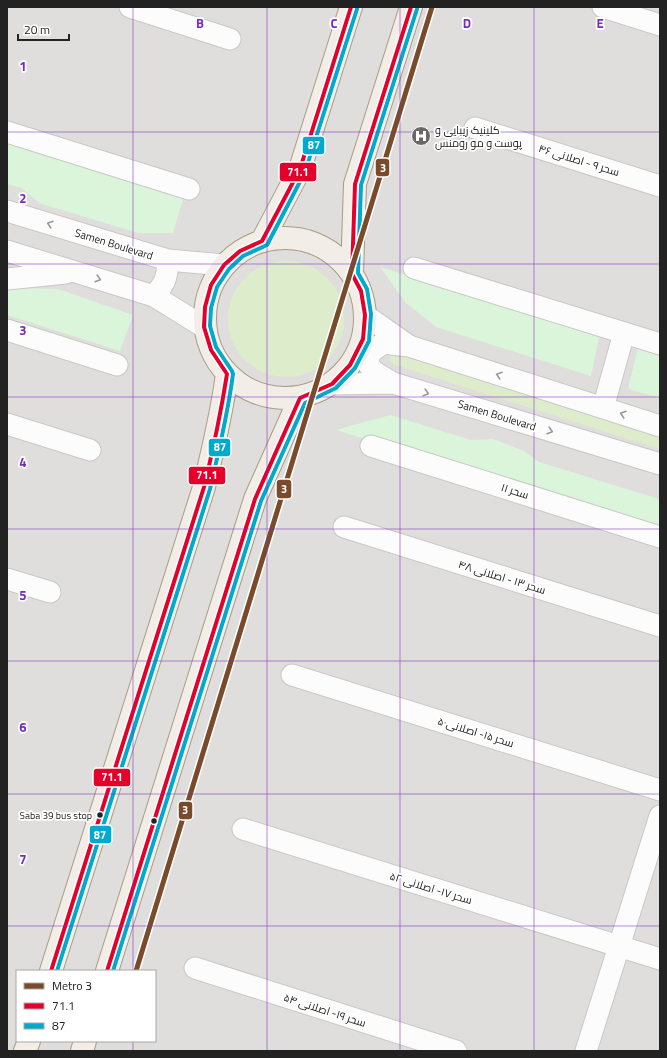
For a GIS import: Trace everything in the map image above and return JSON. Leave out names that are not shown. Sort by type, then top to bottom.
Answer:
[{"type":"main road","points":[[262,241],[300,169],[351,7]]},
{"type":"main road","points":[[352,274],[355,184],[411,7]]},
{"type":"main road","points":[[286,238],[311,242],[333,254],[352,274],[361,291],[365,315],[363,339],[350,365],[332,384],[300,398],[280,399],[252,392],[227,374],[211,350],[204,327],[205,307],[211,285],[224,265],[240,251],[262,241],[286,238]]},
{"type":"main road","points":[[51,970],[204,487],[213,451],[227,374]]},
{"type":"main road","points":[[107,970],[255,499],[300,398]]},
{"type":"street","points":[[130,7],[230,39]]},
{"type":"street","points":[[603,7],[660,25]]},
{"type":"street","name":"سحر ۹ - اصلانی ۴۶","points":[[475,128],[660,186]]},
{"type":"street","points":[[7,132],[189,189]]},
{"type":"street","name":"Samen Boulevard","points":[[7,211],[168,260],[224,265]]},
{"type":"street","points":[[7,251],[154,296],[204,327]]},
{"type":"street","points":[[154,296],[163,286],[168,273],[168,260]]},
{"type":"street","points":[[414,268],[660,344]]},
{"type":"street","points":[[7,278],[75,272]]},
{"type":"street","points":[[365,315],[409,346]]},
{"type":"street","points":[[7,330],[117,365]]},
{"type":"street","points":[[603,408],[624,332]]},
{"type":"street","points":[[393,383],[373,371],[368,362],[371,352],[383,343],[409,346],[660,426]]},
{"type":"street","name":"Samen Boulevard","points":[[332,384],[393,383],[660,464]]},
{"type":"street","points":[[7,424],[90,450]]},
{"type":"street","name":"سحر ۱۱","points":[[371,446],[660,537]]},
{"type":"street","name":"سحر ۱۳ - اصلانی ۴۸","points":[[344,527],[660,626]]},
{"type":"street","points":[[7,579],[50,592]]},
{"type":"street","name":"سحر ۱۵- اصلانی۵۰","points":[[292,675],[660,790]]},
{"type":"street","points":[[586,1051],[660,816]]},
{"type":"street","name":"سحر ۱۷- اصلانی ۵۲","points":[[243,829],[660,959]]},
{"type":"street","name":"سحر ۱۹- اصلانی ۵۴","points":[[195,968],[456,1051]]},
{"type":"shaded area","points":[[7,7],[660,7],[660,1051],[7,1051]]},
{"type":"green space","points":[[7,142],[184,196],[173,233],[138,233],[39,203],[22,188],[7,184]]},
{"type":"green space","points":[[286,261],[308,266],[327,278],[339,297],[344,319],[339,341],[327,360],[308,372],[286,377],[264,372],[245,360],[233,341],[228,319],[233,297],[245,278],[264,266]]},
{"type":"green space","points":[[380,267],[600,333],[591,376],[436,327],[405,302]]},
{"type":"green space","points":[[7,288],[58,289],[133,315],[120,351],[7,315]]},
{"type":"green space","points":[[639,344],[660,351],[660,398],[628,389]]},
{"type":"green space","points":[[392,352],[398,352],[407,357],[660,438],[660,449],[395,365],[390,361]]},
{"type":"green space","points":[[390,415],[471,440],[493,439],[524,451],[539,462],[659,499],[660,531],[336,430]]},
{"type":"metro line","name":"3","points":[[136,970],[432,7]]},
{"type":"transit line","name":"71.1","points":[[51,970],[204,487],[227,374],[211,350],[204,327],[205,307],[211,285],[224,265],[240,251],[262,241],[300,169],[351,7]]},
{"type":"transit line","name":"71.1","points":[[107,970],[255,499],[300,398],[332,384],[350,365],[363,339],[365,315],[361,291],[352,274],[355,184],[411,7]]},
{"type":"transit line","name":"87","points":[[57,970],[210,489],[226,418],[233,374],[216,347],[210,326],[211,308],[217,287],[229,269],[243,256],[267,245],[305,172],[357,9]]},
{"type":"transit line","name":"87","points":[[113,970],[261,501],[305,403],[336,388],[355,368],[369,341],[371,314],[367,289],[358,273],[361,185],[417,9]]},
{"type":"place","name":"کلینیک زیبایی و پوست و مو رومنس","points":[[421,136]]},
{"type":"place","name":"Saba 39 bus stop","points":[[100,815]]}]
